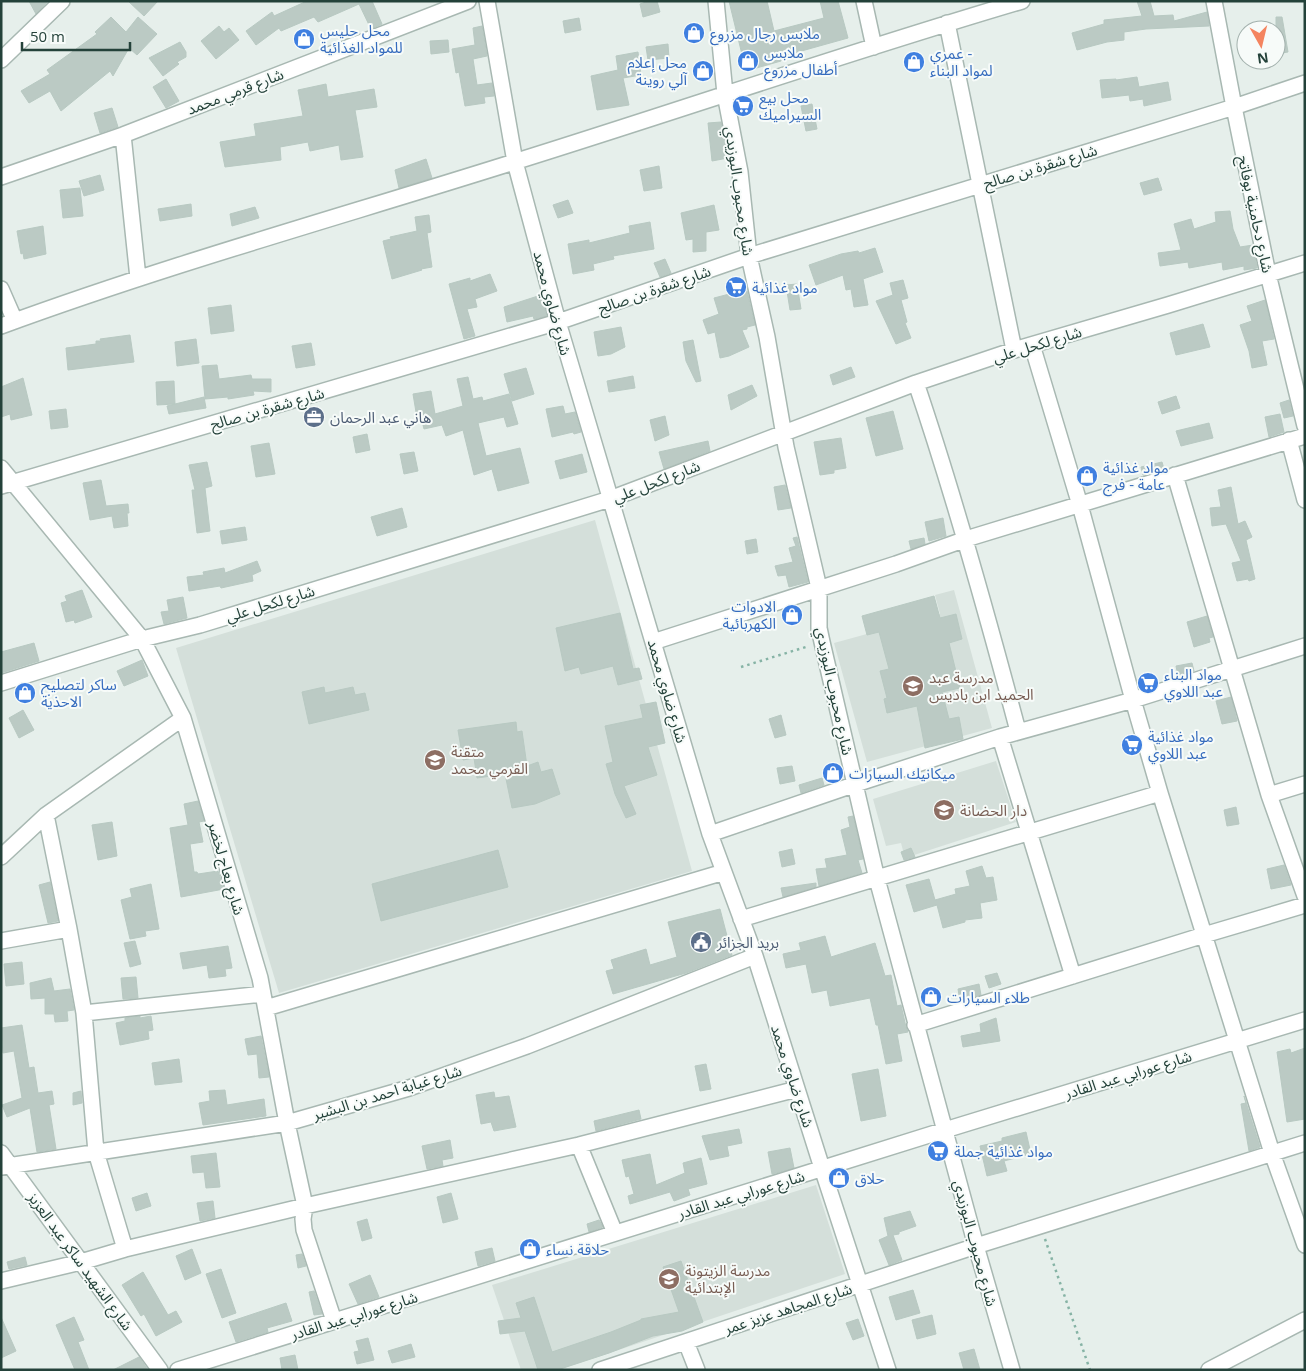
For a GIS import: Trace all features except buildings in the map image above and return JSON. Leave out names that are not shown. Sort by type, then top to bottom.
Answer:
[{"type":"street","points":[[1,60],[62,1]]},
{"type":"street","name":"شارع قرمي محمد","points":[[1,177],[123,135],[468,1]]},
{"type":"street","name":"شارع ضاوي محمد","points":[[487,1],[515,162],[558,322],[710,834],[755,956],[888,1370]]},
{"type":"street","name":"شارع محبوب البوزيدي","points":[[716,1],[725,94],[740,172],[749,256],[767,336],[783,432],[819,588],[822,642],[877,879],[915,1025],[1012,1370]]},
{"type":"street","points":[[864,1],[874,47]]},
{"type":"street","points":[[1,289],[8,323],[138,278],[515,162],[947,23],[1022,1]]},
{"type":"street","name":"شارع دحامنية بوفاتح","points":[[1214,1],[1268,274],[1305,426]]},
{"type":"street","points":[[947,23],[1014,350]]},
{"type":"street","name":"شارع شقرة بن صالح","points":[[7,484],[558,322],[749,256],[1305,84]]},
{"type":"street","points":[[123,135],[138,278]]},
{"type":"street","name":"شارع لكحل علي","points":[[1,683],[142,639],[200,625],[610,499],[916,383],[1014,350],[1305,263]]},
{"type":"street","points":[[1032,345],[1080,505],[1160,793],[1272,1153],[1305,1245]]},
{"type":"street","points":[[916,383],[941,456],[966,539],[1018,731]]},
{"type":"street","points":[[653,642],[896,564],[966,539],[1305,436]]},
{"type":"street","points":[[1289,440],[1305,500]]},
{"type":"street","name":"شارع بعاج لخضر","points":[[1,468],[7,484],[142,639],[183,718],[265,1001],[287,1123],[305,1206],[304,1230],[334,1321]]},
{"type":"street","points":[[1175,475],[1269,795],[1305,896]]},
{"type":"street","points":[[710,834],[1018,731],[1133,700],[1305,646]]},
{"type":"street","points":[[1,857],[46,815],[183,718]]},
{"type":"street","points":[[1000,737],[1073,976]]},
{"type":"street","points":[[1269,795],[1305,784]]},
{"type":"street","points":[[742,919],[1160,793]]},
{"type":"street","points":[[46,815],[70,929],[84,1013],[96,1152],[125,1249]]},
{"type":"street","points":[[84,1013],[265,1001],[724,872]]},
{"type":"street","points":[[915,1025],[1305,905]]},
{"type":"street","points":[[1,941],[70,929]]},
{"type":"street","name":"شارع غيابة احمد بن البشير","points":[[4,1162],[96,1152],[287,1123],[409,1088],[527,1046],[755,956]]},
{"type":"street","name":"شارع عورابي عبد القادر","points":[[178,1370],[822,1168],[1305,1020]]},
{"type":"street","points":[[1,1281],[305,1206],[579,1145],[797,1089]]},
{"type":"street","name":"شارع المجاهد عزيز عمر","points":[[600,1370],[976,1246],[1305,1143]]},
{"type":"street","points":[[579,1145],[615,1233]]},
{"type":"street","name":"شارع الشهيد ساكر عبد العزيز","points":[[4,1162],[81,1262],[160,1370]]},
{"type":"street","points":[[1209,1370],[1305,1320]]},
{"type":"street","points":[[686,1342],[697,1370]]},
{"type":"path","points":[[741,667],[822,642]]},
{"type":"path","points":[[1041,1226],[1090,1370]]},
{"type":"shaded area","name":"متقنة القرمي محمد","points":[[595,520],[692,871],[279,993],[176,648]]},
{"type":"shaded area","name":"مدرسة عبد الحميد ابن باديس","points":[[954,590],[992,728],[867,762],[834,643],[940,614],[935,595]]},
{"type":"shaded area","name":"دار الحضانة","points":[[996,761],[1016,822],[905,858],[901,843],[886,846],[873,799]]},
{"type":"shaded area","name":"مدرسة الزيتونة الإبتدائية","points":[[816,1185],[845,1274],[559,1370],[521,1370],[492,1285]]},
{"type":"place","name":"ملابس رجال مزروع","points":[[694,33]]},
{"type":"place","name":"محل حليس للمواد الغذائية","points":[[304,39]]},
{"type":"place","name":"ملابس أطفال مزروع","points":[[748,61]]},
{"type":"place","name":"عمري - لمواد البناء","points":[[914,62]]},
{"type":"place","name":"محل إعلام آلي روينة","points":[[703,71]]},
{"type":"place","name":"محل بيع السيراميك","points":[[743,106]]},
{"type":"place","name":"مواد غذائية","points":[[736,287]]},
{"type":"place","name":"هاني عبد الرحمان","points":[[314,417]]},
{"type":"place","name":"مواد غذائية عامة - فرج","points":[[1087,476]]},
{"type":"place","name":"الادوات الكهربائية","points":[[792,615]]},
{"type":"place","name":"مواد البناء عبد اللاوي","points":[[1148,683]]},
{"type":"place","name":"مدرسة عبد الحميد ابن باديس","points":[[913,686]]},
{"type":"place","name":"ساكر لتصليح الاحذية","points":[[25,693]]},
{"type":"place","name":"مواد غذائية عبد اللاوي","points":[[1132,745]]},
{"type":"place","name":"متقنة القرمي محمد","points":[[435,760]]},
{"type":"place","name":"ميكانيك السيارات","points":[[833,773]]},
{"type":"place","name":"دار الحضانة","points":[[944,810]]},
{"type":"place","name":"بريد الجزائر","points":[[701,942]]},
{"type":"place","name":"طلاء السيارات","points":[[931,997]]},
{"type":"place","name":"مواد غذائية جملة","points":[[938,1151]]},
{"type":"place","name":"حلاق","points":[[839,1178]]},
{"type":"place","name":"حلاقة نساء","points":[[530,1249]]},
{"type":"place","name":"مدرسة الزيتونة الإبتدائية","points":[[669,1279]]}]
